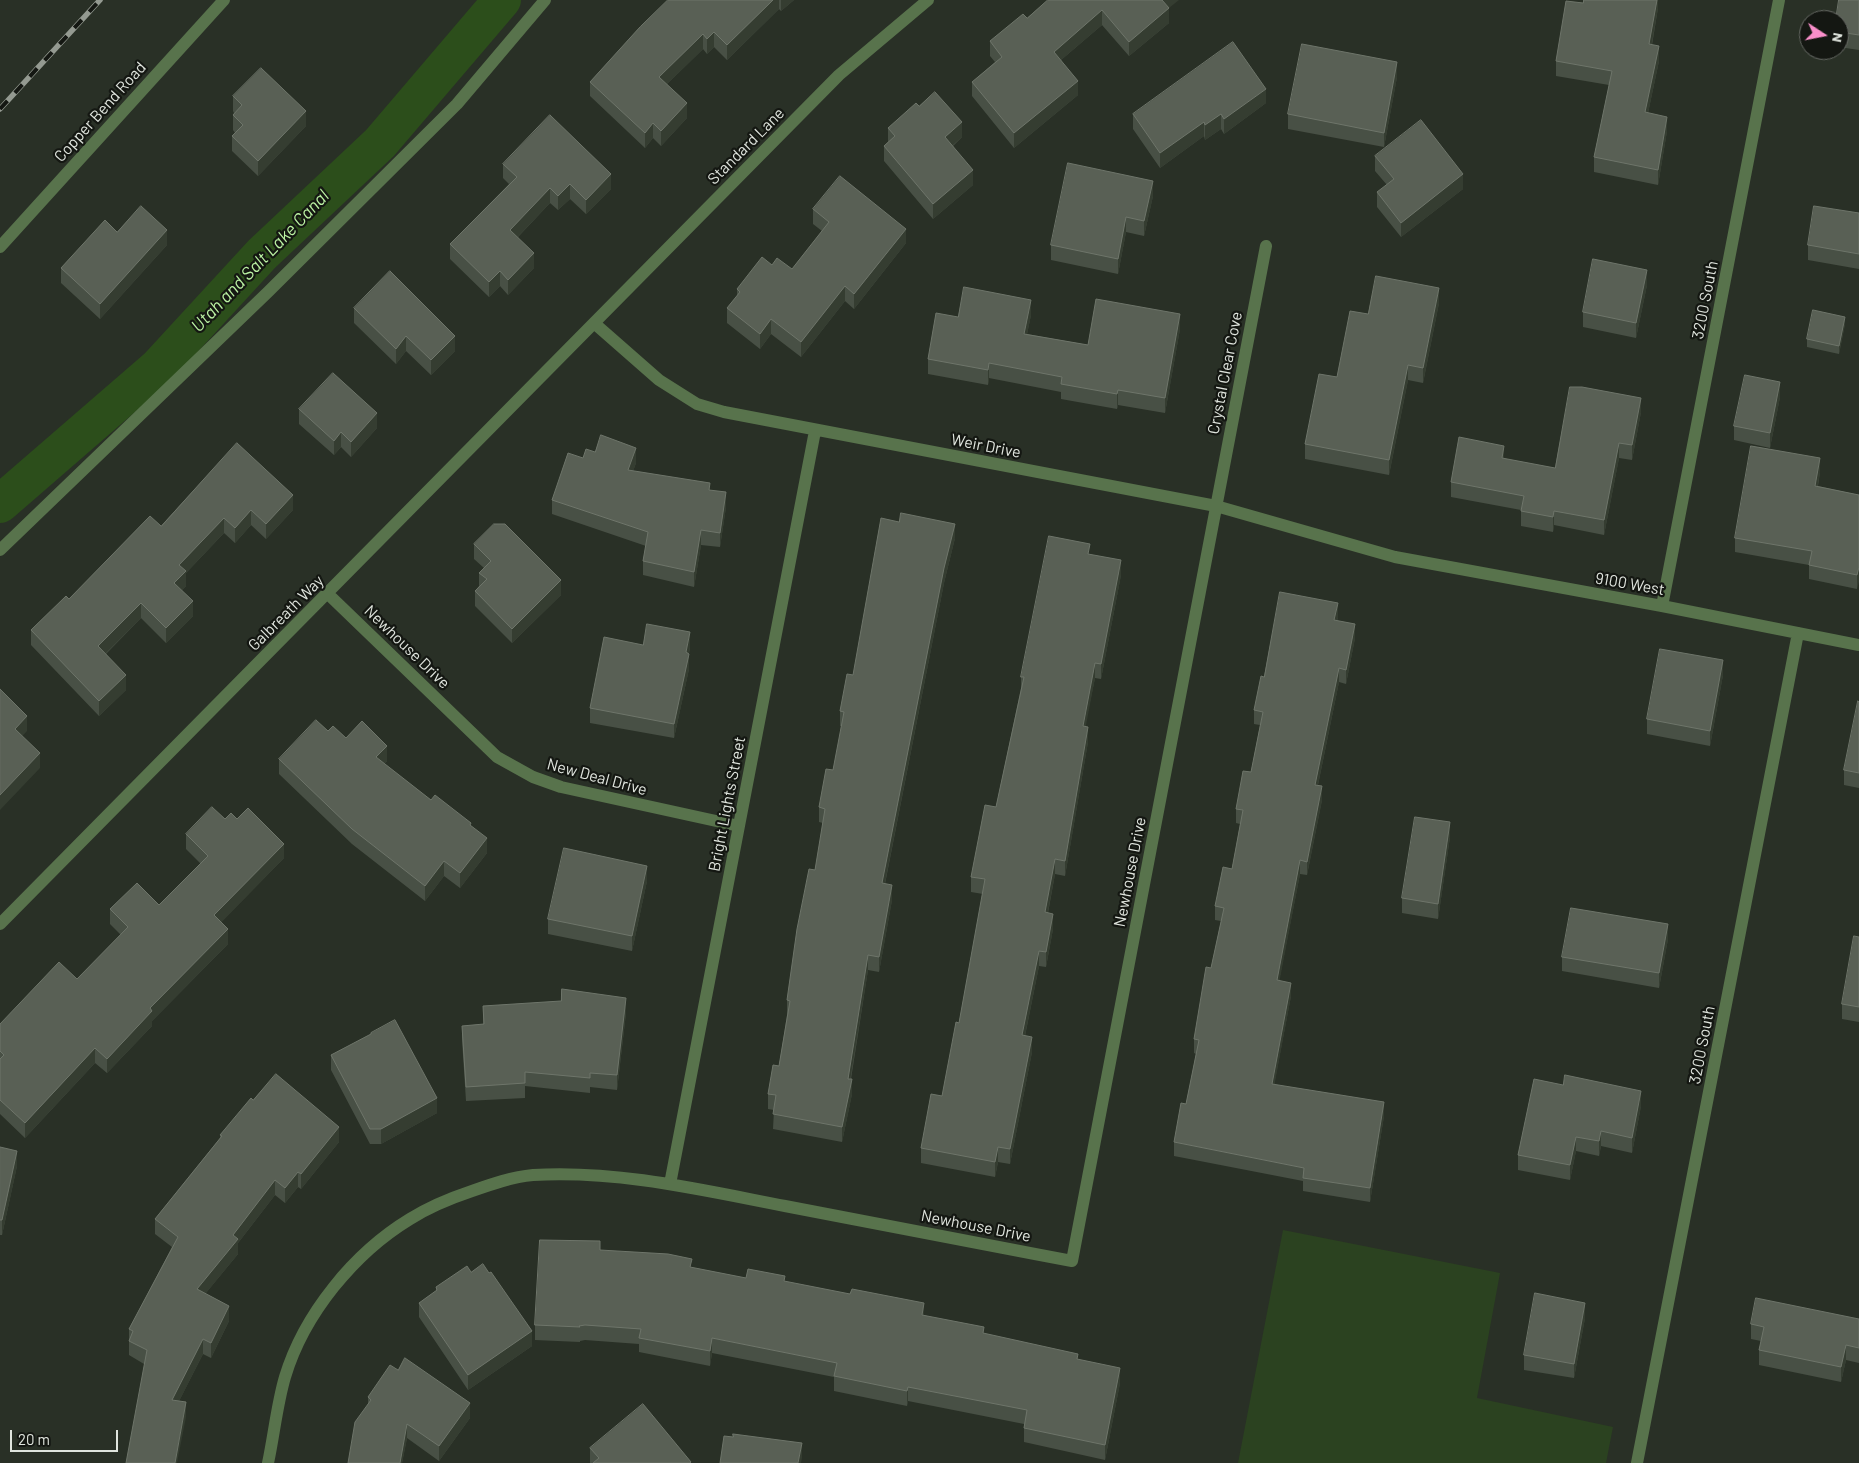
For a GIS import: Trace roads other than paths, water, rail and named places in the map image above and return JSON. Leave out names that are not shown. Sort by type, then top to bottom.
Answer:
[{"type":"street","name":"Copper Bend Road","points":[[0,247],[224,0]]},
{"type":"street","points":[[0,550],[268,292],[457,104],[545,0]]},
{"type":"street","name":"Standard Lane","points":[[594,323],[839,75],[928,0]]},
{"type":"street","name":"3200 South","points":[[1662,606],[1779,0]]},
{"type":"street","name":"Crystal Clear Cove","points":[[1216,506],[1266,246]]},
{"type":"street","name":"Weir Drive","points":[[594,323],[659,380],[697,404],[754,419],[815,431],[1216,506],[1395,557]]},
{"type":"street","name":"Galbreath Way","points":[[0,924],[594,323]]},
{"type":"street","name":"Bright Lights Street","points":[[670,1184],[815,431]]},
{"type":"street","name":"Newhouse Drive","points":[[268,1463],[285,1377],[303,1334],[325,1300],[350,1268],[381,1239],[403,1223],[458,1196],[499,1182],[532,1175],[581,1175],[670,1184],[1072,1261],[1216,506]]},
{"type":"street","name":"9100 West","points":[[1395,557],[1662,606],[1859,645]]},
{"type":"street","name":"Newhouse Drive","points":[[328,594],[462,724]]},
{"type":"street","name":"3200 South","points":[[1637,1463],[1798,633]]},
{"type":"street","name":"New Deal Drive","points":[[462,724],[497,757],[533,776],[561,787],[589,795],[739,826]]},
{"type":"waterway","name":"Utah and Salt Lake Canal","points":[[0,504],[158,367],[262,254],[380,143],[502,0]]},
{"type":"railway","points":[[0,109],[100,0]]}]
